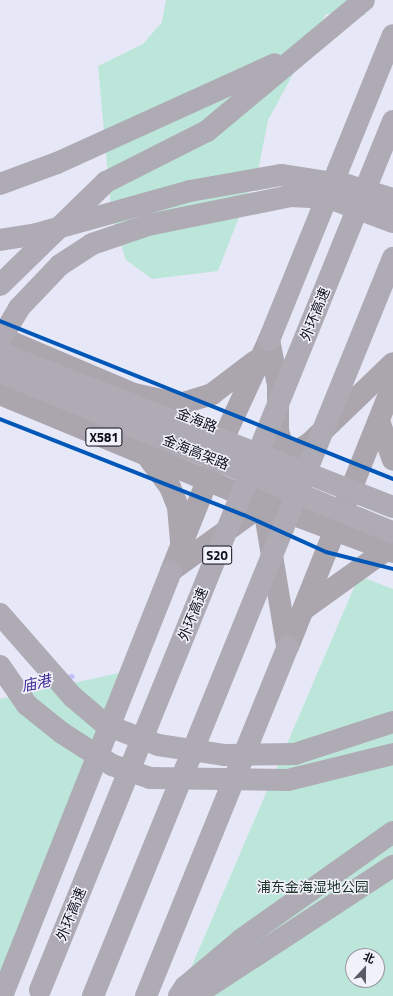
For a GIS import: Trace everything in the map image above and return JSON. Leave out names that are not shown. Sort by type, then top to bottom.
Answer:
[{"type":"highway","points":[[0,285],[106,182],[207,131],[296,55],[346,18],[364,0]]},
{"type":"highway","points":[[269,340],[393,35]]},
{"type":"highway","points":[[0,184],[57,162],[296,55]]},
{"type":"highway","name":"外环高速","points":[[39,993],[393,121]]},
{"type":"highway","points":[[0,240],[36,234],[190,191],[281,175],[347,185],[393,200]]},
{"type":"highway","points":[[0,340],[19,308],[60,265],[92,244],[148,225],[291,196],[328,198],[393,222]]},
{"type":"highway","points":[[93,996],[393,258]]},
{"type":"highway","name":"金海高架路","points":[[0,353],[393,505]]},
{"type":"highway","name":"金海高架路","points":[[0,372],[391,544]]},
{"type":"highway","points":[[2,996],[171,571]]},
{"type":"highway","points":[[0,614],[73,698],[106,725],[158,745],[225,755],[295,754],[393,722]]},
{"type":"highway","points":[[146,996],[288,647]]},
{"type":"highway","points":[[0,666],[27,705],[62,734],[112,765],[150,778],[288,780],[393,754]]},
{"type":"highway","points":[[179,996],[185,987],[242,939],[393,832]]},
{"type":"highway","points":[[194,996],[361,889],[393,866]]},
{"type":"main road","name":"金海路","points":[[0,337],[134,394],[354,484],[393,505]]},
{"type":"main road","points":[[171,571],[181,547],[215,482],[233,434],[257,360],[269,340]]},
{"type":"main road","points":[[269,340],[278,385],[278,431],[294,487],[311,520]]},
{"type":"main road","points":[[134,394],[180,404],[212,394],[257,360]]},
{"type":"main road","points":[[215,482],[260,473],[285,455],[310,443],[393,363]]},
{"type":"main road","points":[[288,647],[393,385]]},
{"type":"main road","name":"X581","points":[[0,394],[215,482],[262,503],[336,529],[391,544]]},
{"type":"main road","points":[[379,421],[393,460]]},
{"type":"main road","points":[[233,434],[260,473],[262,503],[288,647]]},
{"type":"main road","points":[[144,453],[170,487],[178,507],[181,547]]},
{"type":"main road","points":[[171,571],[262,503],[294,487],[333,476]]},
{"type":"main road","points":[[303,610],[391,544]]},
{"type":"green space","points":[[166,0],[371,0],[365,15],[326,14],[268,120],[259,166],[218,271],[152,279],[126,260],[112,218],[98,66],[143,44],[162,22]]},
{"type":"green space","name":"浦东金海湿地公园","points":[[359,576],[393,589],[393,996],[179,996]]},
{"type":"green space","points":[[124,672],[0,977],[0,699]]},
{"type":"waterway","name":"庙港","points":[[64,678],[72,676]]},
{"type":"waterway","name":"庙港","points":[[21,687],[49,681]]},
{"type":"cycle path","points":[[0,321],[393,479]]},
{"type":"cycle path","points":[[0,419],[244,515],[326,552],[393,569]]}]
